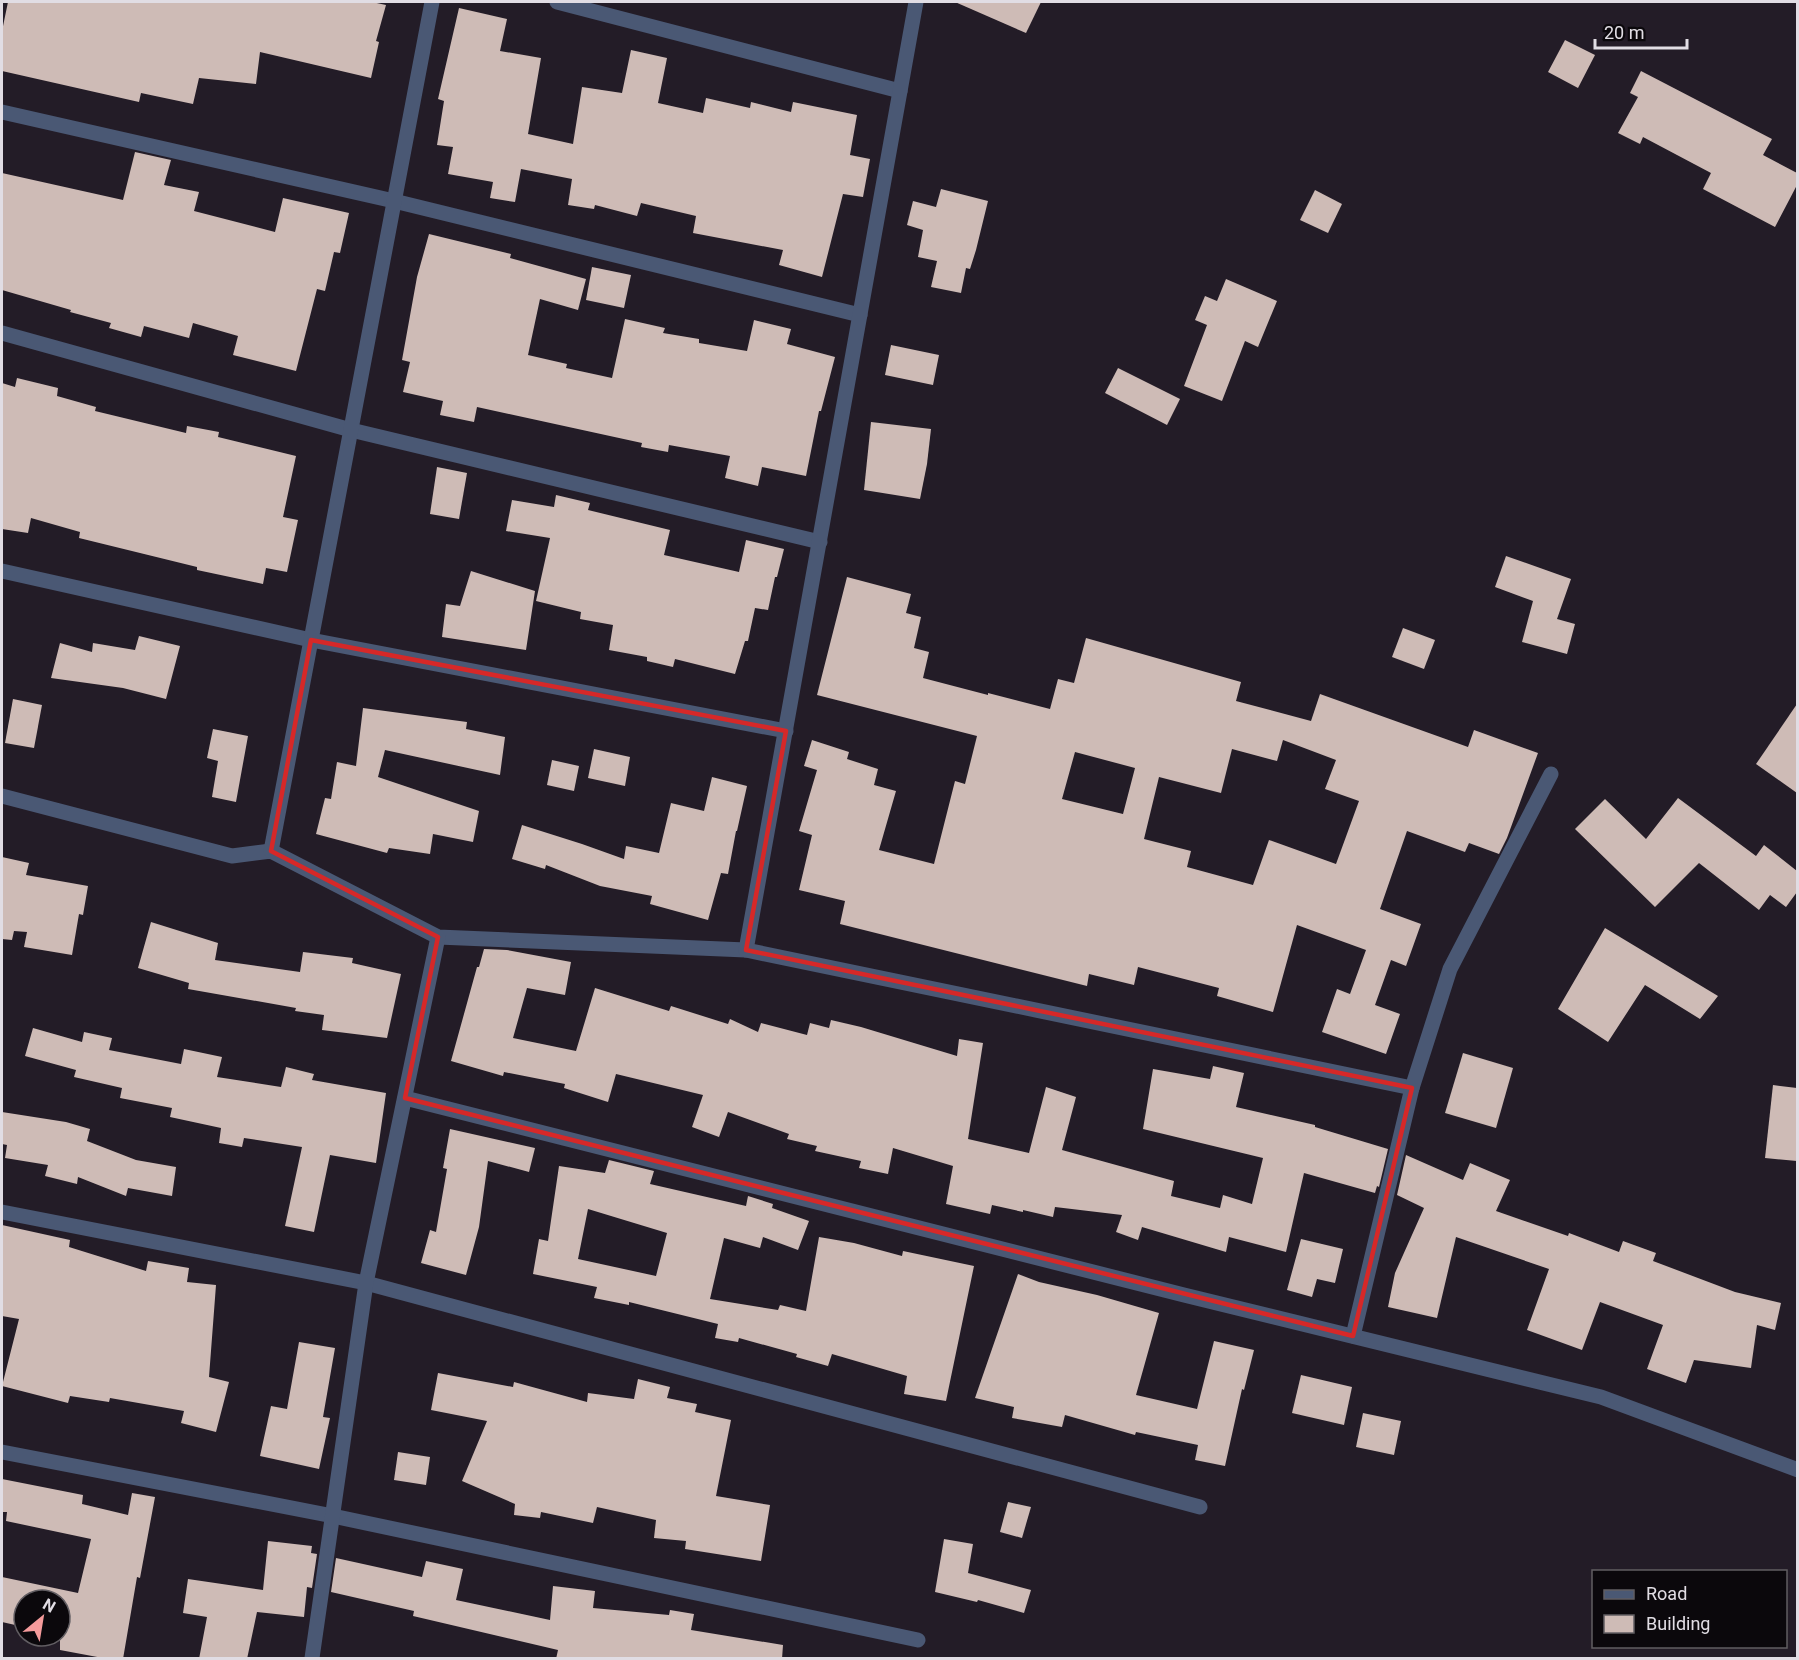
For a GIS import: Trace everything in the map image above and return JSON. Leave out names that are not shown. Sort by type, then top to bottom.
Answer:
[{"type":"street","points":[[271,850],[432,2]]},
{"type":"street","points":[[557,2],[900,91]]},
{"type":"street","points":[[746,950],[916,2]]},
{"type":"street","points":[[2,112],[394,201],[860,315]]},
{"type":"street","points":[[2,333],[351,430],[820,542]]},
{"type":"street","points":[[2,571],[311,640],[786,731]]},
{"type":"street","points":[[1353,1336],[1412,1088],[1450,969],[1551,774]]},
{"type":"street","points":[[2,796],[232,856],[271,850],[438,937],[746,950],[1412,1088]]},
{"type":"street","points":[[312,1659],[366,1283],[438,937]]},
{"type":"street","points":[[405,1098],[1601,1397],[1797,1470]]},
{"type":"street","points":[[2,1212],[366,1283],[1200,1507]]},
{"type":"street","points":[[2,1452],[333,1516],[918,1640]]},
{"type":"highlighted area","points":[[311,640],[786,731],[746,950],[1412,1088],[1353,1336],[405,1098],[438,937],[271,851]]},
{"type":"building","points":[[8,2],[372,2],[386,5],[376,41],[379,42],[371,78],[260,52],[256,84],[199,78],[193,104],[141,93],[139,102],[2,71],[2,31]]},
{"type":"building","points":[[955,2],[1041,2],[1026,33]]},
{"type":"building","points":[[459,8],[507,19],[500,51],[541,58],[528,134],[573,144],[582,87],[622,93],[631,50],[667,58],[658,103],[703,113],[706,98],[750,108],[751,102],[791,112],[793,102],[857,115],[850,155],[870,159],[863,197],[843,194],[822,277],[779,265],[783,250],[693,233],[696,216],[641,203],[637,216],[595,205],[594,209],[568,205],[572,179],[521,169],[515,202],[490,198],[493,182],[448,174],[453,147],[437,145],[444,101],[438,99]]},
{"type":"building","points":[[1565,40],[1595,55],[1578,88],[1548,72]]},
{"type":"building","points":[[1641,71],[1772,139],[1763,155],[1797,173],[1797,185],[1775,227],[1703,189],[1711,173],[1643,137],[1640,144],[1618,133],[1638,97],[1630,93]]},
{"type":"building","points":[[135,152],[171,160],[164,185],[199,192],[194,211],[275,232],[283,198],[349,213],[340,253],[334,252],[325,291],[317,289],[296,371],[233,355],[238,336],[193,323],[189,338],[144,326],[141,337],[109,328],[111,323],[2,290],[2,173],[123,200]]},
{"type":"building","points":[[941,189],[988,201],[976,250],[970,269],[966,268],[961,293],[931,287],[937,261],[918,257],[923,230],[907,225],[913,201],[936,207]]},
{"type":"building","points":[[1315,190],[1342,204],[1328,233],[1300,220]]},
{"type":"building","points":[[429,234],[511,254],[510,258],[586,279],[578,310],[540,299],[528,355],[567,364],[566,368],[612,378],[625,319],[665,328],[663,333],[699,339],[699,343],[747,351],[754,320],[791,329],[787,344],[835,357],[821,411],[819,411],[806,476],[762,467],[758,486],[725,478],[730,456],[669,445],[668,452],[641,447],[642,443],[477,407],[474,422],[440,415],[443,401],[403,392],[410,362],[402,360],[417,277]]},
{"type":"building","points":[[592,267],[631,275],[624,308],[586,300]]},
{"type":"building","points":[[1226,279],[1277,301],[1258,347],[1245,341],[1222,401],[1184,386],[1207,325],[1195,320],[1205,296],[1217,301]]},
{"type":"building","points":[[891,345],[939,355],[933,385],[885,375]]},
{"type":"building","points":[[1118,368],[1180,399],[1167,425],[1105,393]]},
{"type":"building","points":[[17,378],[58,388],[57,396],[96,407],[95,411],[186,433],[187,426],[219,432],[218,437],[296,456],[283,517],[298,520],[287,572],[266,568],[263,584],[197,570],[197,567],[79,538],[80,532],[31,518],[28,533],[2,529],[2,383],[15,387]]},
{"type":"building","points":[[871,422],[931,429],[920,499],[864,490]]},
{"type":"building","points":[[437,467],[467,473],[459,519],[430,514]]},
{"type":"building","points":[[556,495],[590,503],[588,510],[670,530],[664,555],[739,572],[746,540],[784,549],[768,610],[755,608],[748,641],[745,641],[735,674],[675,659],[673,667],[647,661],[647,657],[609,650],[613,625],[580,619],[581,612],[536,601],[550,538],[506,531],[512,500],[554,507]]},
{"type":"building","points":[[1506,556],[1571,579],[1557,619],[1575,624],[1567,654],[1522,642],[1533,601],[1495,587]]},
{"type":"building","points":[[471,571],[535,591],[526,650],[442,637],[446,604],[460,606]]},
{"type":"building","points":[[847,577],[911,594],[906,613],[921,617],[914,648],[929,652],[923,678],[988,695],[988,693],[1050,709],[1058,679],[1074,683],[1086,638],[1241,682],[1236,701],[1311,721],[1320,694],[1468,747],[1474,730],[1538,753],[1499,854],[1469,843],[1465,852],[1407,831],[1380,909],[1421,924],[1406,966],[1391,960],[1375,1005],[1400,1014],[1386,1054],[1322,1032],[1337,989],[1350,994],[1366,950],[1297,925],[1273,1012],[1217,996],[1219,988],[1138,967],[1134,985],[1089,974],[1087,986],[840,924],[845,901],[799,890],[812,835],[799,831],[817,770],[804,766],[812,740],[849,752],[847,759],[878,769],[874,785],[896,791],[879,850],[934,864],[955,781],[965,784],[977,736],[817,695]],"holes":[[[1283,740],[1336,760],[1325,789],[1359,801],[1336,864],[1269,840],[1253,885],[1187,867],[1191,851],[1144,839],[1159,777],[1221,793],[1232,749],[1277,761]],[[1075,752],[1135,768],[1123,814],[1062,799]]]},
{"type":"building","points":[[1403,628],[1435,640],[1424,669],[1392,657]]},
{"type":"building","points":[[139,636],[180,646],[166,699],[123,688],[51,678],[60,643],[92,652],[93,643],[135,650]]},
{"type":"building","points":[[13,699],[42,705],[34,748],[5,743]]},
{"type":"building","points":[[1797,704],[1797,793],[1756,764]]},
{"type":"building","points":[[363,708],[467,722],[466,729],[505,737],[500,775],[385,750],[378,777],[479,811],[473,842],[433,834],[430,854],[389,848],[387,853],[316,834],[325,798],[331,799],[337,762],[356,766]]},
{"type":"building","points":[[213,729],[248,736],[236,802],[212,797],[218,761],[207,758]]},
{"type":"building","points":[[594,749],[630,757],[625,786],[588,778]]},
{"type":"building","points":[[552,760],[579,766],[574,791],[547,785]]},
{"type":"building","points":[[712,777],[747,786],[728,874],[721,873],[708,920],[650,904],[652,896],[600,886],[546,865],[545,869],[512,859],[522,825],[624,859],[626,846],[659,853],[671,803],[704,811]]},
{"type":"building","points":[[1678,798],[1756,856],[1764,845],[1797,871],[1797,892],[1786,907],[1770,895],[1759,910],[1699,863],[1655,907],[1575,829],[1605,799],[1646,839]]},
{"type":"building","points":[[2,857],[29,863],[26,875],[88,886],[83,915],[79,914],[72,955],[24,947],[27,932],[14,931],[12,940],[2,939]]},
{"type":"building","points":[[151,922],[218,943],[215,960],[300,972],[303,952],[353,958],[352,963],[401,974],[387,1038],[322,1030],[324,1015],[188,989],[189,983],[138,968]]},
{"type":"building","points":[[1605,928],[1718,996],[1700,1019],[1645,985],[1608,1042],[1558,1009]]},
{"type":"building","points":[[484,949],[507,950],[571,962],[565,995],[527,988],[513,1038],[576,1051],[595,988],[669,1011],[671,1006],[728,1024],[730,1019],[758,1032],[761,1023],[807,1035],[810,1023],[829,1028],[831,1020],[957,1056],[959,1039],[983,1043],[968,1139],[1029,1153],[1046,1087],[1076,1097],[1062,1150],[1174,1181],[1171,1196],[1220,1208],[1223,1195],[1252,1204],[1263,1158],[1143,1129],[1153,1069],[1210,1079],[1213,1066],[1244,1073],[1236,1107],[1315,1125],[1315,1127],[1388,1149],[1379,1187],[1377,1186],[1375,1193],[1304,1173],[1286,1252],[1229,1237],[1226,1252],[1142,1227],[1138,1240],[1116,1232],[1122,1215],[1055,1207],[1053,1217],[992,1205],[990,1214],[946,1204],[953,1166],[893,1148],[888,1174],[859,1168],[861,1161],[815,1151],[817,1146],[787,1139],[789,1134],[728,1112],[719,1137],[692,1127],[703,1095],[616,1074],[608,1102],[564,1088],[565,1084],[504,1072],[503,1076],[451,1061]]},
{"type":"building","points":[[33,1028],[82,1042],[84,1032],[112,1038],[109,1050],[181,1064],[184,1049],[222,1057],[217,1077],[281,1087],[286,1067],[314,1074],[312,1080],[386,1093],[376,1163],[330,1155],[314,1232],[285,1226],[302,1147],[244,1138],[242,1147],[219,1143],[221,1128],[170,1117],[172,1108],[120,1098],[122,1088],[74,1077],[76,1070],[25,1056]]},
{"type":"building","points":[[1463,1053],[1513,1068],[1496,1128],[1445,1113]]},
{"type":"building","points":[[1773,1085],[1797,1088],[1797,1161],[1765,1158]]},
{"type":"building","points":[[2,1112],[66,1122],[90,1129],[87,1141],[136,1160],[176,1167],[172,1196],[128,1188],[126,1196],[78,1177],[77,1184],[45,1176],[48,1165],[5,1158],[7,1145],[2,1144]]},
{"type":"building","points":[[450,1129],[535,1148],[529,1172],[488,1161],[479,1227],[466,1275],[421,1263],[430,1230],[436,1232],[447,1169],[443,1168]]},
{"type":"building","points":[[1406,1155],[1463,1180],[1470,1163],[1510,1180],[1496,1211],[1568,1236],[1569,1233],[1619,1252],[1623,1241],[1656,1253],[1653,1261],[1735,1292],[1781,1303],[1775,1330],[1757,1325],[1751,1368],[1694,1360],[1686,1383],[1647,1369],[1663,1325],[1600,1302],[1582,1350],[1527,1330],[1549,1269],[1456,1237],[1437,1318],[1388,1307],[1395,1273],[1424,1208],[1397,1195]]},
{"type":"building","points":[[609,1160],[654,1171],[650,1184],[746,1206],[748,1196],[773,1204],[772,1208],[809,1221],[798,1250],[763,1237],[760,1248],[724,1238],[710,1299],[778,1310],[780,1305],[806,1311],[819,1237],[854,1243],[902,1256],[903,1251],[974,1266],[946,1401],[904,1394],[907,1376],[832,1354],[828,1366],[796,1357],[797,1354],[739,1338],[738,1342],[715,1338],[718,1324],[629,1302],[629,1305],[594,1298],[597,1287],[533,1274],[539,1239],[548,1241],[559,1166],[605,1173]],"holes":[[[588,1209],[667,1233],[656,1276],[578,1259]]]},
{"type":"building","points":[[2,1225],[70,1240],[69,1247],[146,1271],[148,1261],[189,1268],[187,1282],[216,1285],[209,1377],[229,1382],[216,1432],[181,1423],[184,1411],[110,1398],[109,1402],[70,1396],[68,1403],[2,1386],[19,1319],[2,1316]]},
{"type":"building","points":[[1301,1239],[1343,1249],[1335,1283],[1317,1279],[1312,1297],[1287,1290]]},
{"type":"building","points":[[1018,1274],[1039,1282],[1097,1295],[1159,1313],[1136,1395],[1197,1409],[1214,1341],[1254,1350],[1244,1390],[1242,1389],[1225,1466],[1195,1460],[1198,1445],[1136,1432],[1135,1435],[1065,1415],[1062,1427],[1012,1418],[1014,1407],[975,1398]]},
{"type":"building","points":[[299,1342],[335,1348],[323,1417],[330,1418],[319,1469],[260,1456],[271,1406],[287,1409]]},
{"type":"building","points":[[438,1373],[513,1387],[514,1382],[587,1402],[588,1393],[634,1399],[638,1379],[670,1387],[667,1398],[697,1404],[695,1412],[731,1420],[716,1496],[770,1505],[761,1561],[685,1549],[686,1541],[654,1538],[656,1520],[597,1507],[593,1523],[541,1512],[540,1518],[514,1515],[515,1504],[462,1481],[487,1421],[431,1410]]},
{"type":"building","points":[[1301,1375],[1352,1387],[1344,1425],[1292,1413]]},
{"type":"building","points":[[1363,1413],[1401,1421],[1394,1455],[1356,1447]]},
{"type":"building","points":[[398,1452],[430,1457],[426,1485],[394,1480]]},
{"type":"building","points":[[2,1479],[83,1495],[82,1504],[128,1515],[132,1493],[155,1497],[140,1578],[137,1577],[123,1659],[108,1659],[60,1650],[60,1648],[72,1648],[72,1592],[78,1593],[91,1539],[6,1521],[7,1512],[2,1512]]},
{"type":"building","points":[[1008,1502],[1031,1507],[1022,1538],[1000,1532]]},
{"type":"building","points":[[944,1539],[973,1544],[968,1573],[1031,1590],[1024,1613],[978,1600],[977,1602],[935,1592]]},
{"type":"building","points":[[268,1541],[312,1546],[311,1553],[317,1554],[312,1588],[307,1587],[304,1617],[257,1612],[247,1659],[199,1659],[207,1617],[183,1613],[188,1579],[263,1590]]},
{"type":"building","points":[[336,1558],[422,1577],[426,1561],[463,1569],[456,1600],[550,1620],[553,1586],[595,1591],[593,1608],[669,1615],[670,1610],[694,1614],[691,1630],[783,1645],[782,1659],[556,1659],[558,1650],[413,1616],[414,1611],[331,1592]]},
{"type":"building","points":[[2,1577],[54,1588],[12,1588],[12,1624],[2,1622]]}]
